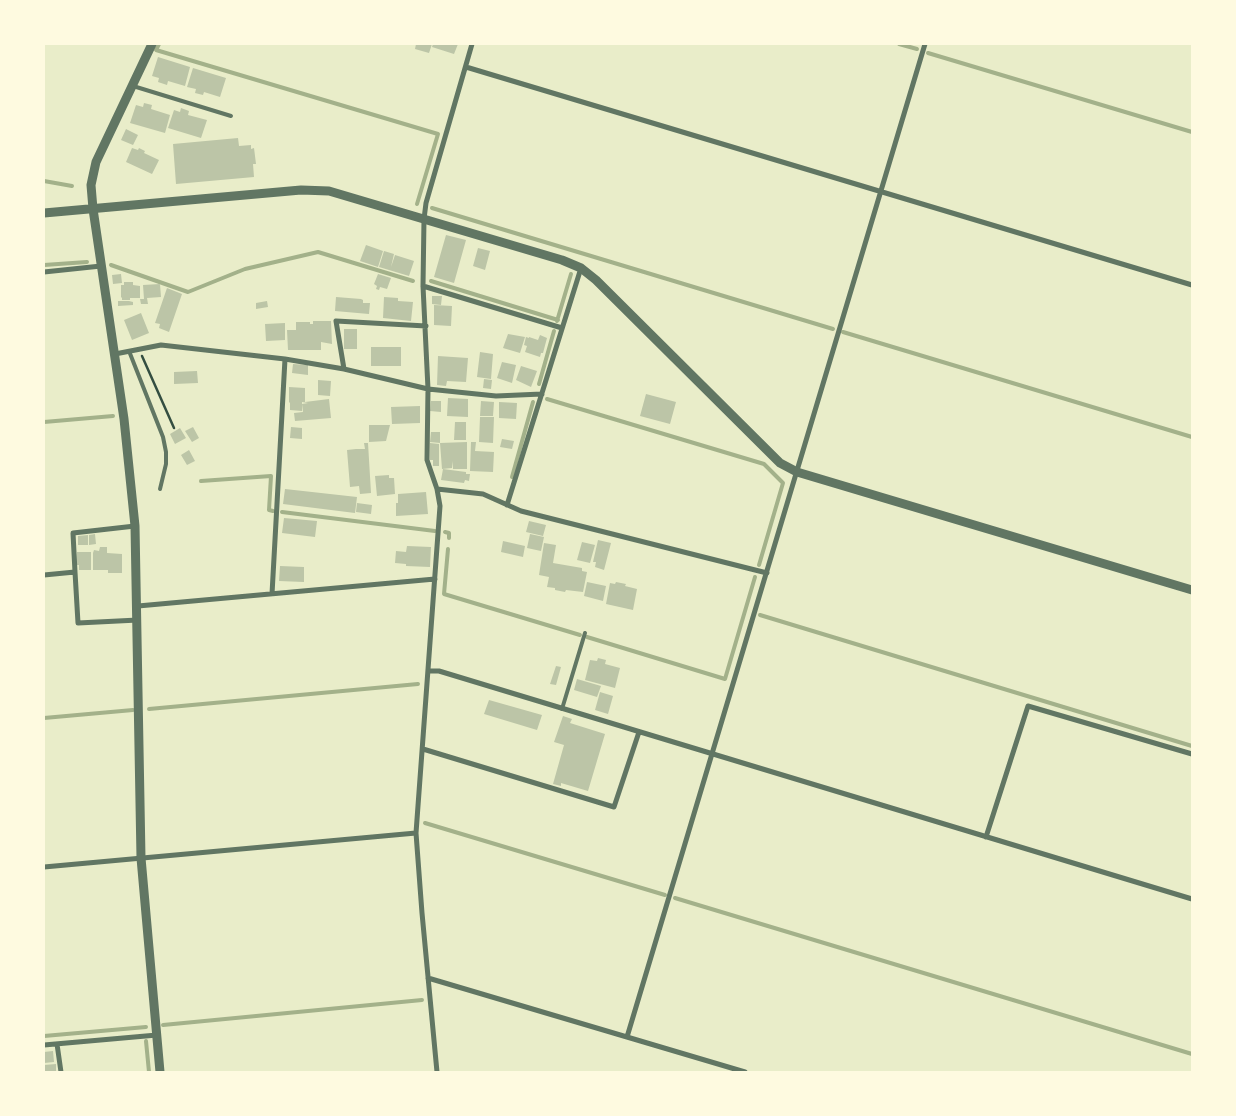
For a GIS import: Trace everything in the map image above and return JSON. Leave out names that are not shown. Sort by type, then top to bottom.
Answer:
[{"type":"street","points":[[152,44],[96,162],[91,185],[124,419],[135,526],[138,606],[141,858],[160,1072]]},
{"type":"street","points":[[437,1072],[416,833],[440,506],[437,489],[427,460],[428,389],[423,286],[424,218],[426,203],[472,44]]},
{"type":"street","points":[[628,1037],[925,44]]},
{"type":"street","points":[[466,67],[1192,285]]},
{"type":"street","points":[[44,213],[301,190],[330,191],[562,260],[581,268],[596,280],[780,463],[797,472],[1192,590]]},
{"type":"street","points":[[44,272],[102,266]]},
{"type":"street","points":[[507,505],[581,268]]},
{"type":"street","points":[[423,286],[562,328]]},
{"type":"street","points":[[344,369],[336,321],[426,326]]},
{"type":"street","points":[[115,354],[161,345],[285,359],[344,369],[428,389],[496,396],[542,394]]},
{"type":"street","points":[[272,594],[285,359]]},
{"type":"street","points":[[437,489],[484,494],[521,511],[766,574]]},
{"type":"street","points":[[135,526],[72,533],[78,623],[138,620]]},
{"type":"street","points":[[44,575],[75,572]]},
{"type":"street","points":[[138,606],[435,579]]},
{"type":"street","points":[[429,671],[439,671],[1192,899]]},
{"type":"street","points":[[986,837],[1028,706],[1192,754]]},
{"type":"street","points":[[423,750],[614,807],[639,732]]},
{"type":"street","points":[[44,867],[416,833]]},
{"type":"street","points":[[428,978],[745,1072]]},
{"type":"street","points":[[44,1045],[157,1035]]},
{"type":"street","points":[[57,1044],[62,1072]]},
{"type":"lane","points":[[133,86],[232,116]]},
{"type":"lane","points":[[129,351],[163,437],[166,464],[160,489]]},
{"type":"lane","points":[[562,708],[585,633]]},
{"type":"path","points":[[139,349],[174,428]]},
{"type":"building","points":[[416,44],[432,44],[429,53],[415,49]]},
{"type":"building","points":[[433,44],[458,44],[454,54],[432,47]]},
{"type":"building","points":[[158,57],[190,67],[185,86],[168,81],[167,85],[158,82],[159,78],[152,76]]},
{"type":"building","points":[[193,68],[226,78],[220,97],[204,92],[203,95],[195,93],[196,89],[187,87]]},
{"type":"building","points":[[144,103],[152,105],[151,109],[170,115],[165,133],[130,123],[136,105],[143,107]]},
{"type":"building","points":[[181,108],[189,111],[188,115],[207,120],[201,138],[168,128],[174,110],[180,112]]},
{"type":"building","points":[[126,129],[138,135],[133,145],[121,140]]},
{"type":"building","points":[[238,138],[239,146],[251,145],[251,149],[254,148],[256,164],[253,164],[254,177],[176,184],[173,144]]},
{"type":"building","points":[[132,148],[138,150],[139,148],[145,151],[144,153],[159,160],[152,174],[126,162]]},
{"type":"building","points":[[446,235],[466,240],[454,283],[434,277]]},
{"type":"building","points":[[366,245],[383,251],[378,267],[360,261]]},
{"type":"building","points":[[478,248],[490,251],[485,270],[473,266]]},
{"type":"building","points":[[384,251],[394,254],[391,267],[395,255],[414,261],[409,276],[379,267]]},
{"type":"building","points":[[121,274],[122,283],[113,284],[112,275]]},
{"type":"building","points":[[378,274],[391,278],[387,289],[380,287],[379,290],[376,289],[377,286],[374,284]]},
{"type":"building","points":[[124,282],[133,282],[133,285],[140,286],[140,298],[122,300],[121,285],[124,285]]},
{"type":"building","points":[[160,284],[161,297],[147,298],[148,304],[141,304],[140,299],[144,299],[143,285]]},
{"type":"building","points":[[167,288],[182,294],[169,332],[159,328],[160,324],[155,323]]},
{"type":"building","points":[[432,296],[442,296],[441,305],[432,304]]},
{"type":"building","points":[[336,297],[361,299],[363,303],[370,303],[369,314],[335,311]]},
{"type":"building","points":[[384,297],[398,298],[398,301],[413,302],[411,321],[383,318]]},
{"type":"building","points":[[118,301],[133,302],[133,305],[118,306]]},
{"type":"building","points":[[267,301],[268,307],[256,309],[256,303]]},
{"type":"building","points":[[434,305],[452,306],[451,326],[434,325]]},
{"type":"building","points":[[141,313],[149,333],[132,340],[124,320]]},
{"type":"building","points":[[313,321],[331,321],[332,344],[321,342],[321,350],[288,350],[287,330],[296,330],[296,322],[310,322],[310,324],[313,324]]},
{"type":"building","points":[[285,323],[285,340],[266,341],[265,324]]},
{"type":"building","points":[[344,329],[357,329],[357,349],[344,349]]},
{"type":"building","points":[[508,334],[525,337],[520,353],[503,348]]},
{"type":"building","points":[[540,335],[547,338],[540,357],[525,352],[527,346],[524,345],[526,337],[538,340]]},
{"type":"building","points":[[371,347],[401,347],[401,366],[371,366]]},
{"type":"building","points":[[480,352],[493,354],[491,379],[477,377]]},
{"type":"building","points":[[438,356],[468,358],[466,382],[447,381],[446,386],[437,385]]},
{"type":"building","points":[[502,362],[516,365],[512,383],[497,378]]},
{"type":"building","points":[[293,364],[308,365],[308,375],[292,373]]},
{"type":"building","points":[[521,366],[537,371],[531,387],[516,380]]},
{"type":"building","points":[[197,371],[198,383],[174,384],[174,372]]},
{"type":"building","points":[[484,379],[492,380],[491,389],[483,388]]},
{"type":"building","points":[[318,380],[331,381],[330,396],[318,395]]},
{"type":"building","points":[[289,387],[305,388],[305,402],[329,399],[331,418],[295,421],[294,413],[303,412],[302,404],[302,411],[290,410]]},
{"type":"building","points":[[646,394],[676,402],[670,424],[640,416]]},
{"type":"building","points":[[448,398],[468,399],[468,417],[447,416]]},
{"type":"building","points":[[431,401],[441,401],[441,412],[430,411]]},
{"type":"building","points":[[481,401],[494,402],[493,416],[480,416]]},
{"type":"building","points":[[499,402],[517,403],[516,419],[499,418]]},
{"type":"building","points":[[420,406],[420,423],[392,424],[391,407]]},
{"type":"building","points":[[480,417],[494,417],[493,443],[479,442]]},
{"type":"building","points":[[455,422],[466,422],[466,440],[454,440]]},
{"type":"building","points":[[369,425],[390,425],[386,441],[369,442]]},
{"type":"building","points":[[193,427],[199,438],[192,442],[185,431]]},
{"type":"building","points":[[291,427],[302,428],[302,439],[290,438]]},
{"type":"building","points":[[180,428],[186,438],[175,444],[170,434]]},
{"type":"building","points":[[431,432],[440,432],[440,443],[430,442]]},
{"type":"building","points":[[502,439],[514,441],[512,449],[500,447]]},
{"type":"building","points":[[467,442],[467,469],[453,469],[453,461],[452,468],[442,469],[440,443]]},
{"type":"building","points":[[471,442],[476,442],[475,451],[494,452],[493,472],[470,471]]},
{"type":"building","points":[[364,443],[368,443],[371,493],[360,494],[359,486],[350,487],[347,450],[365,449]]},
{"type":"building","points":[[430,443],[439,444],[439,466],[433,466],[433,460],[430,460]]},
{"type":"building","points":[[189,450],[195,461],[187,465],[181,455]]},
{"type":"building","points":[[443,469],[466,472],[466,474],[470,474],[469,481],[465,480],[464,483],[441,480]]},
{"type":"building","points":[[389,475],[389,478],[394,478],[395,494],[377,496],[375,476]]},
{"type":"building","points":[[285,489],[357,497],[355,513],[283,504]]},
{"type":"building","points":[[426,492],[428,514],[396,516],[398,494]]},
{"type":"building","points":[[357,503],[372,505],[371,514],[356,512]]},
{"type":"building","points":[[284,518],[317,521],[315,537],[282,533]]},
{"type":"building","points":[[529,521],[546,525],[543,536],[526,532]]},
{"type":"building","points":[[95,534],[96,544],[89,545],[89,535]]},
{"type":"building","points":[[530,534],[544,537],[541,551],[527,548]]},
{"type":"building","points":[[88,535],[88,545],[78,545],[78,536]]},
{"type":"building","points":[[598,540],[611,543],[604,570],[595,567],[596,562],[593,562]]},
{"type":"building","points":[[503,541],[525,546],[523,557],[501,552]]},
{"type":"building","points":[[582,542],[595,545],[590,563],[577,560]]},
{"type":"building","points":[[544,543],[556,545],[553,563],[582,568],[582,571],[587,572],[583,592],[566,590],[565,592],[547,587],[549,577],[539,575]]},
{"type":"building","points":[[407,546],[431,547],[430,567],[406,566],[406,564],[395,563],[396,551],[406,552]]},
{"type":"building","points":[[100,547],[107,547],[107,553],[122,554],[122,573],[108,573],[108,570],[93,570],[93,553],[94,550],[99,551]]},
{"type":"building","points":[[77,552],[91,552],[91,570],[79,570],[79,565],[76,565]]},
{"type":"building","points":[[280,566],[304,567],[304,582],[279,581]]},
{"type":"building","points":[[587,582],[606,586],[603,601],[584,596]]},
{"type":"building","points":[[616,582],[637,589],[633,610],[606,604],[610,583],[615,584]]},
{"type":"building","points":[[598,658],[606,660],[605,664],[620,668],[615,688],[585,680],[590,660],[597,661]]},
{"type":"building","points":[[556,666],[561,667],[556,685],[550,684]]},
{"type":"building","points":[[577,679],[601,686],[597,697],[574,690]]},
{"type":"building","points":[[600,692],[613,696],[608,714],[595,710]]},
{"type":"building","points":[[489,700],[542,715],[537,730],[484,714]]},
{"type":"building","points":[[563,716],[572,719],[570,723],[605,734],[588,791],[561,783],[561,786],[553,784],[564,745],[554,742]]},
{"type":"building","points":[[53,1051],[54,1062],[44,1063],[44,1052]]},
{"type":"building","points":[[56,1064],[56,1072],[44,1072],[44,1065]]},
{"type":"waterway","points":[[159,44],[156,50],[438,134],[417,204]]},
{"type":"waterway","points":[[899,44],[917,49]]},
{"type":"waterway","points":[[928,53],[1192,132]]},
{"type":"waterway","points":[[44,181],[72,186]]},
{"type":"waterway","points":[[432,208],[833,329]]},
{"type":"waterway","points":[[111,265],[188,292],[245,269],[318,252],[413,281]]},
{"type":"waterway","points":[[44,265],[87,262]]},
{"type":"waterway","points":[[557,321],[571,274]]},
{"type":"waterway","points":[[431,281],[558,320]]},
{"type":"waterway","points":[[539,384],[554,331]]},
{"type":"waterway","points":[[843,332],[1192,437]]},
{"type":"waterway","points":[[547,399],[764,464],[783,483],[759,565]]},
{"type":"waterway","points":[[512,477],[533,402]]},
{"type":"waterway","points":[[44,422],[113,416]]},
{"type":"waterway","points":[[201,481],[271,476],[269,510],[273,511]]},
{"type":"waterway","points":[[282,512],[435,531]]},
{"type":"waterway","points":[[445,532],[449,533],[449,538]]},
{"type":"waterway","points":[[448,549],[444,594],[580,635]]},
{"type":"waterway","points":[[587,637],[725,679],[755,577]]},
{"type":"waterway","points":[[760,615],[1192,746]]},
{"type":"waterway","points":[[149,709],[418,684]]},
{"type":"waterway","points":[[44,718],[133,710]]},
{"type":"waterway","points":[[425,823],[665,895]]},
{"type":"waterway","points":[[675,898],[1192,1054]]},
{"type":"waterway","points":[[163,1025],[422,1000]]},
{"type":"waterway","points":[[44,1036],[146,1027]]},
{"type":"waterway","points":[[146,1041],[149,1072]]}]
